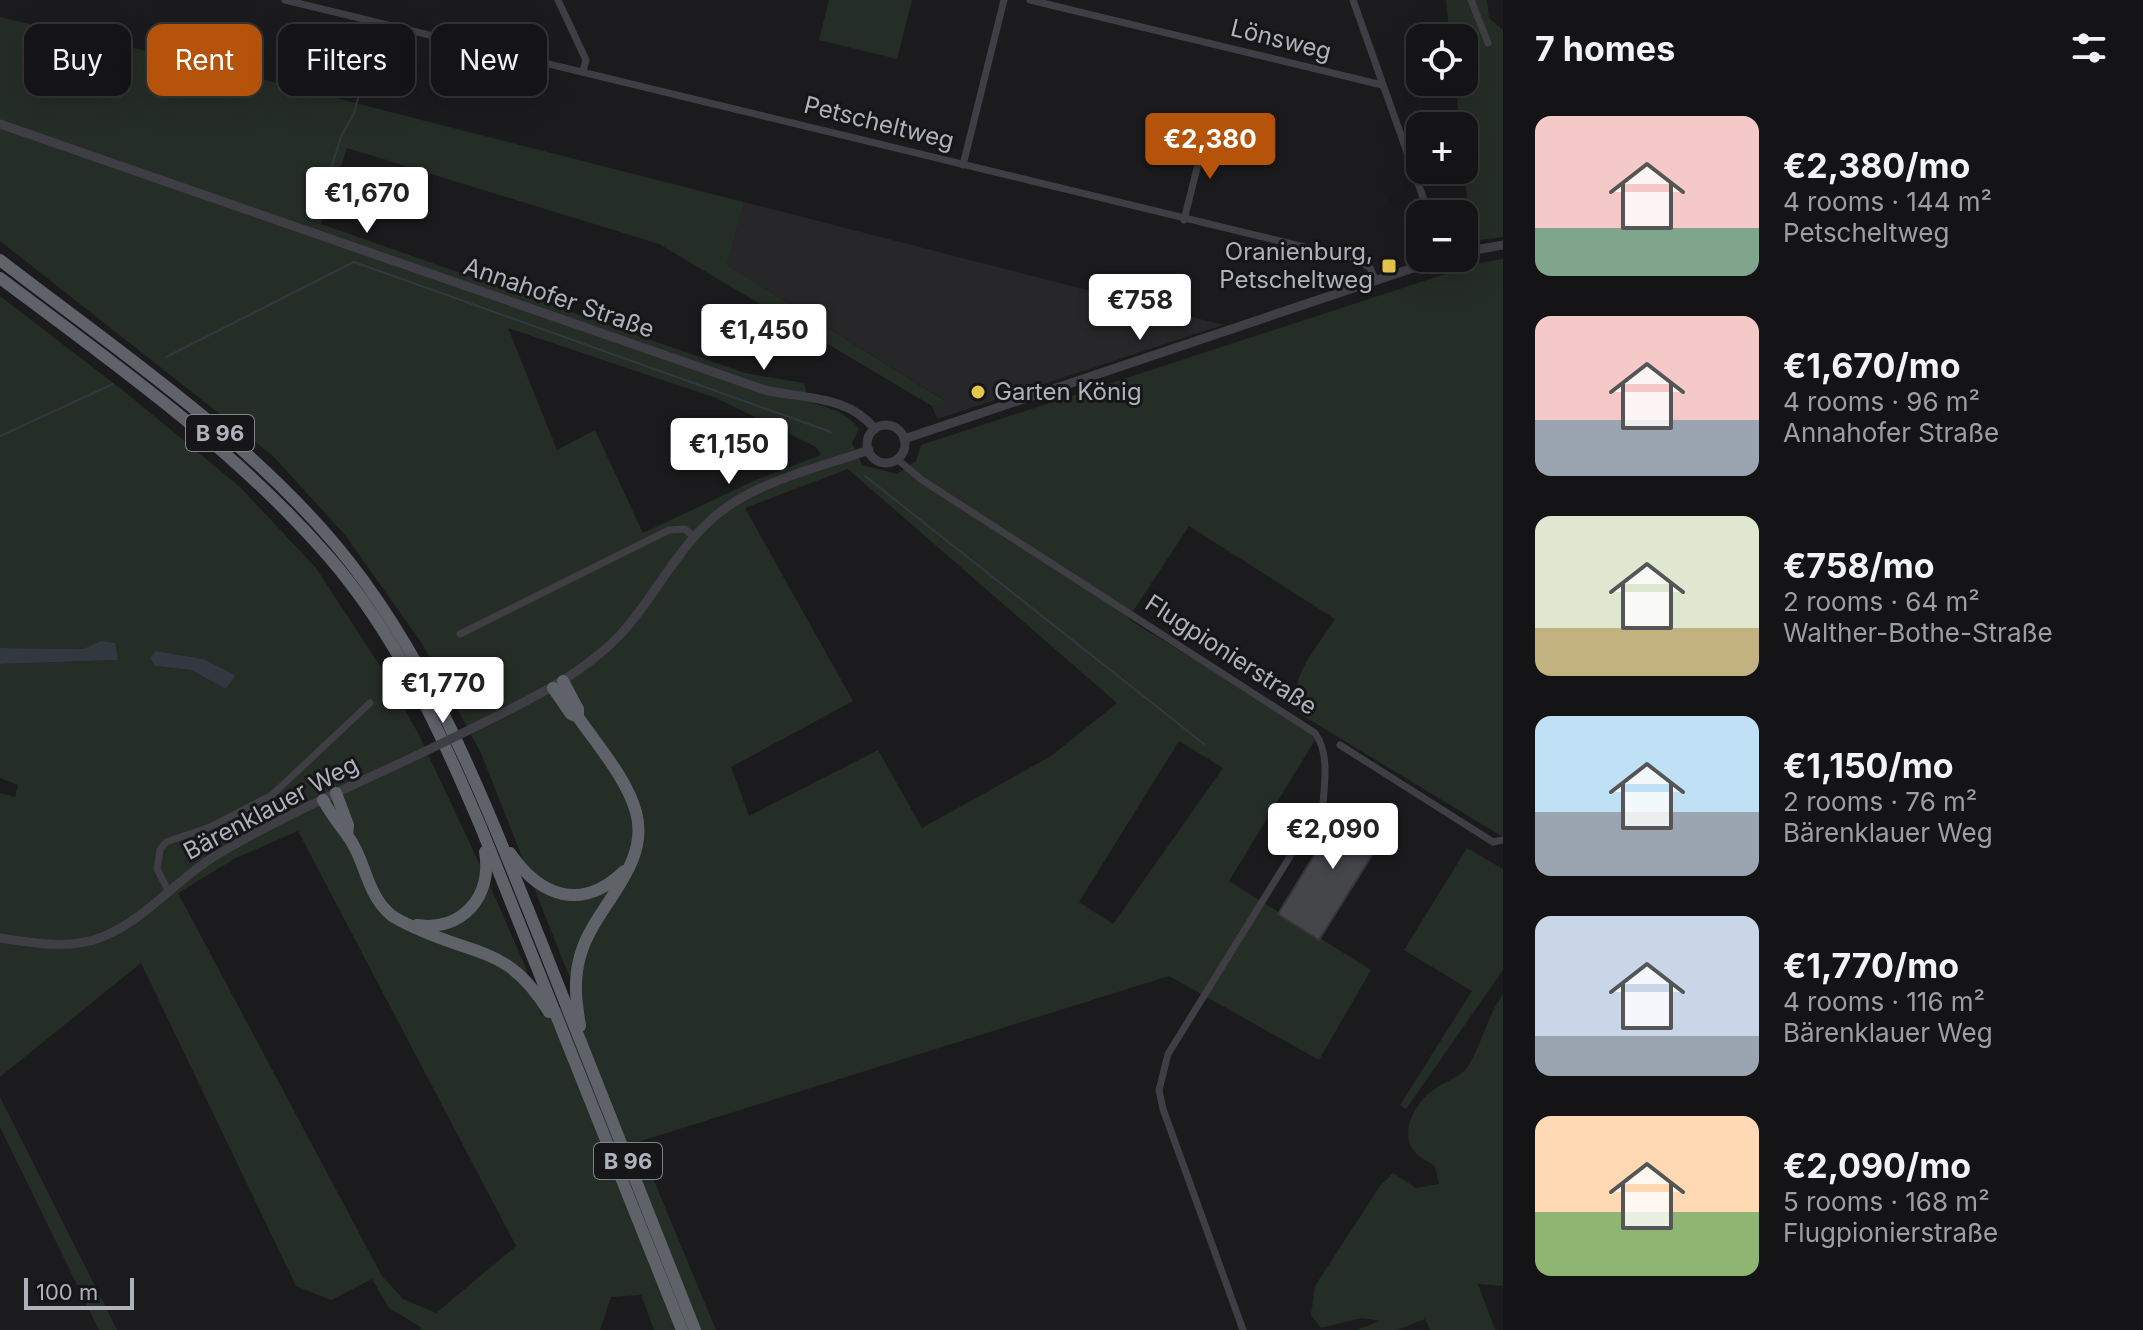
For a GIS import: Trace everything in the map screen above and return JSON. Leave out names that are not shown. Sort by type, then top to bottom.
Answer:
[{"type":"highway","name":"B 96","points":[[0,260],[260,465],[336,544],[403,642],[436,700],[497,834],[695,1330]]},
{"type":"highway","name":"B 96","points":[[0,278],[128,374],[253,476],[329,558],[361,599],[412,681],[456,768],[682,1330]]},
{"type":"highway","points":[[558,684],[578,709],[578,717],[628,794],[636,813],[637,847],[588,934],[577,970],[577,1005],[585,1053]]},
{"type":"highway","points":[[336,793],[348,825],[347,835]]},
{"type":"highway","points":[[323,800],[347,835],[376,897],[394,917],[431,935],[481,950],[515,971],[540,998],[567,1042]]},
{"type":"highway","points":[[404,922],[441,926],[460,919],[472,908],[483,892],[487,875],[480,825]]},
{"type":"highway","points":[[497,834],[528,877],[559,894],[590,893],[617,878],[629,866]]},
{"type":"street","name":"Petscheltweg","points":[[285,0],[306,2],[1184,220],[1358,260],[1370,268],[1376,281]]},
{"type":"street","points":[[558,0],[586,60],[583,71]]},
{"type":"street","points":[[963,165],[1004,0]]},
{"type":"street","name":"Lönsweg","points":[[1030,0],[1382,85]]},
{"type":"street","points":[[1353,0],[1424,200]]},
{"type":"street","points":[[1471,0],[1488,43]]},
{"type":"street","name":"Annahofer Straße","points":[[0,124],[765,390],[831,400],[849,407],[875,429]]},
{"type":"street","points":[[1184,220],[1205,136]]},
{"type":"street","points":[[1478,249],[1503,245]]},
{"type":"street","points":[[904,439],[1406,271]]},
{"type":"street","points":[[891,426],[904,439],[905,448],[897,459],[881,462],[869,450],[868,439],[875,429],[891,426]]},
{"type":"street","name":"Bärenklauer Weg","points":[[0,938],[55,945],[101,938],[124,926],[216,856],[558,684],[619,635],[643,608],[693,536],[725,508],[750,493],[869,450]]},
{"type":"street","name":"Flugpionierstraße","points":[[897,459],[922,480],[1315,733],[1320,740],[1325,779],[1323,803],[1168,1054],[1159,1090],[1163,1109],[1243,1330]]},
{"type":"street","points":[[460,634],[669,530],[685,529],[693,536]]},
{"type":"street","name":"Bärenklauer Weg","points":[[168,890],[157,869],[160,850],[166,842],[210,827],[272,795],[370,703]]},
{"type":"street","points":[[1340,745],[1493,842],[1503,840]]},
{"type":"shaded area","points":[[829,0],[912,0],[897,59],[819,40]]},
{"type":"shaded area","points":[[1446,0],[1487,0],[1489,18],[1503,30],[1503,237],[1478,240],[1478,200],[1467,200],[1466,184],[1478,184],[1478,112],[1458,112],[1457,96],[1478,96],[1478,24],[1449,24]]},
{"type":"shaded area","points":[[0,17],[30,24],[24,24],[24,96],[131,96],[131,47],[147,51],[147,96],[262,96],[262,79],[278,83],[278,96],[328,96],[744,202],[727,265],[947,402],[932,406],[659,244],[347,148],[321,224],[745,373],[804,383],[809,402],[843,414],[859,429],[852,443],[862,465],[897,474],[916,461],[921,445],[1451,272],[1478,272],[1478,263],[1503,259],[1503,837],[1300,714],[1296,689],[1300,676],[1335,619],[1189,526],[1128,619],[1306,728],[1315,740],[1229,881],[1371,970],[1319,1060],[1169,976],[638,1142],[716,1330],[654,1330],[641,1295],[611,1297],[600,1330],[419,1330],[422,1328],[389,1308],[372,1279],[331,1300],[296,1286],[141,963],[0,1077],[0,793],[15,797],[18,785],[0,778],[0,664],[117,660],[101,641],[83,649],[0,648],[0,296],[125,392],[240,487],[316,568],[380,666],[418,733],[495,897],[525,966],[541,1015],[583,999],[567,971],[481,753],[423,645],[345,535],[273,456],[0,241]],"holes":[[[508,328],[716,398],[816,447],[821,455],[758,479],[643,533],[595,430],[557,450]],[[848,469],[1117,703],[1051,756],[922,828],[878,750],[749,816],[731,767],[853,701],[745,508]],[[156,651],[202,659],[236,675],[226,689],[191,670],[156,666]],[[1179,741],[1223,768],[1113,924],[1079,902]],[[298,831],[516,1246],[436,1313],[403,1299],[382,1276],[178,893],[236,858]]]},
{"type":"shaded area","points":[[744,202],[1223,325],[937,419],[932,406],[946,401],[727,265]]},
{"type":"shaded area","points":[[101,641],[115,643],[118,660],[0,664],[0,648],[83,649]]},
{"type":"shaded area","points":[[156,651],[203,659],[236,675],[226,689],[191,670],[155,666],[150,658]]},
{"type":"shaded area","points":[[1467,848],[1503,869],[1503,970],[1406,1109],[1400,1105],[1472,991],[1404,950]]},
{"type":"shaded area","points":[[1503,994],[1503,1286],[1478,1284],[1495,1330],[1430,1330],[1425,1319],[1397,1330],[1356,1330],[1380,1321],[1362,1318],[1321,1328],[1311,1315],[1315,1286],[1380,1186],[1393,1173],[1416,1188],[1439,1184],[1435,1166],[1417,1154],[1410,1144],[1408,1135],[1412,1116],[1429,1093],[1467,1068]]},
{"type":"shaded area","points":[[0,1097],[117,1330],[99,1330],[0,1127]]},
{"type":"building","points":[[1351,804],[1389,828],[1319,940],[1278,914],[1342,810],[1346,812]]},
{"type":"waterway","points":[[315,218],[341,137],[355,111],[359,96]]},
{"type":"waterway","points":[[166,357],[354,262],[831,432]]},
{"type":"waterway","points":[[0,436],[113,384]]},
{"type":"waterway","points":[[865,476],[1204,744]]},
{"type":"place","name":"Oranienburg, Petscheltweg","points":[[1389,266]]},
{"type":"place","name":"Garten König","points":[[978,392]]}]
